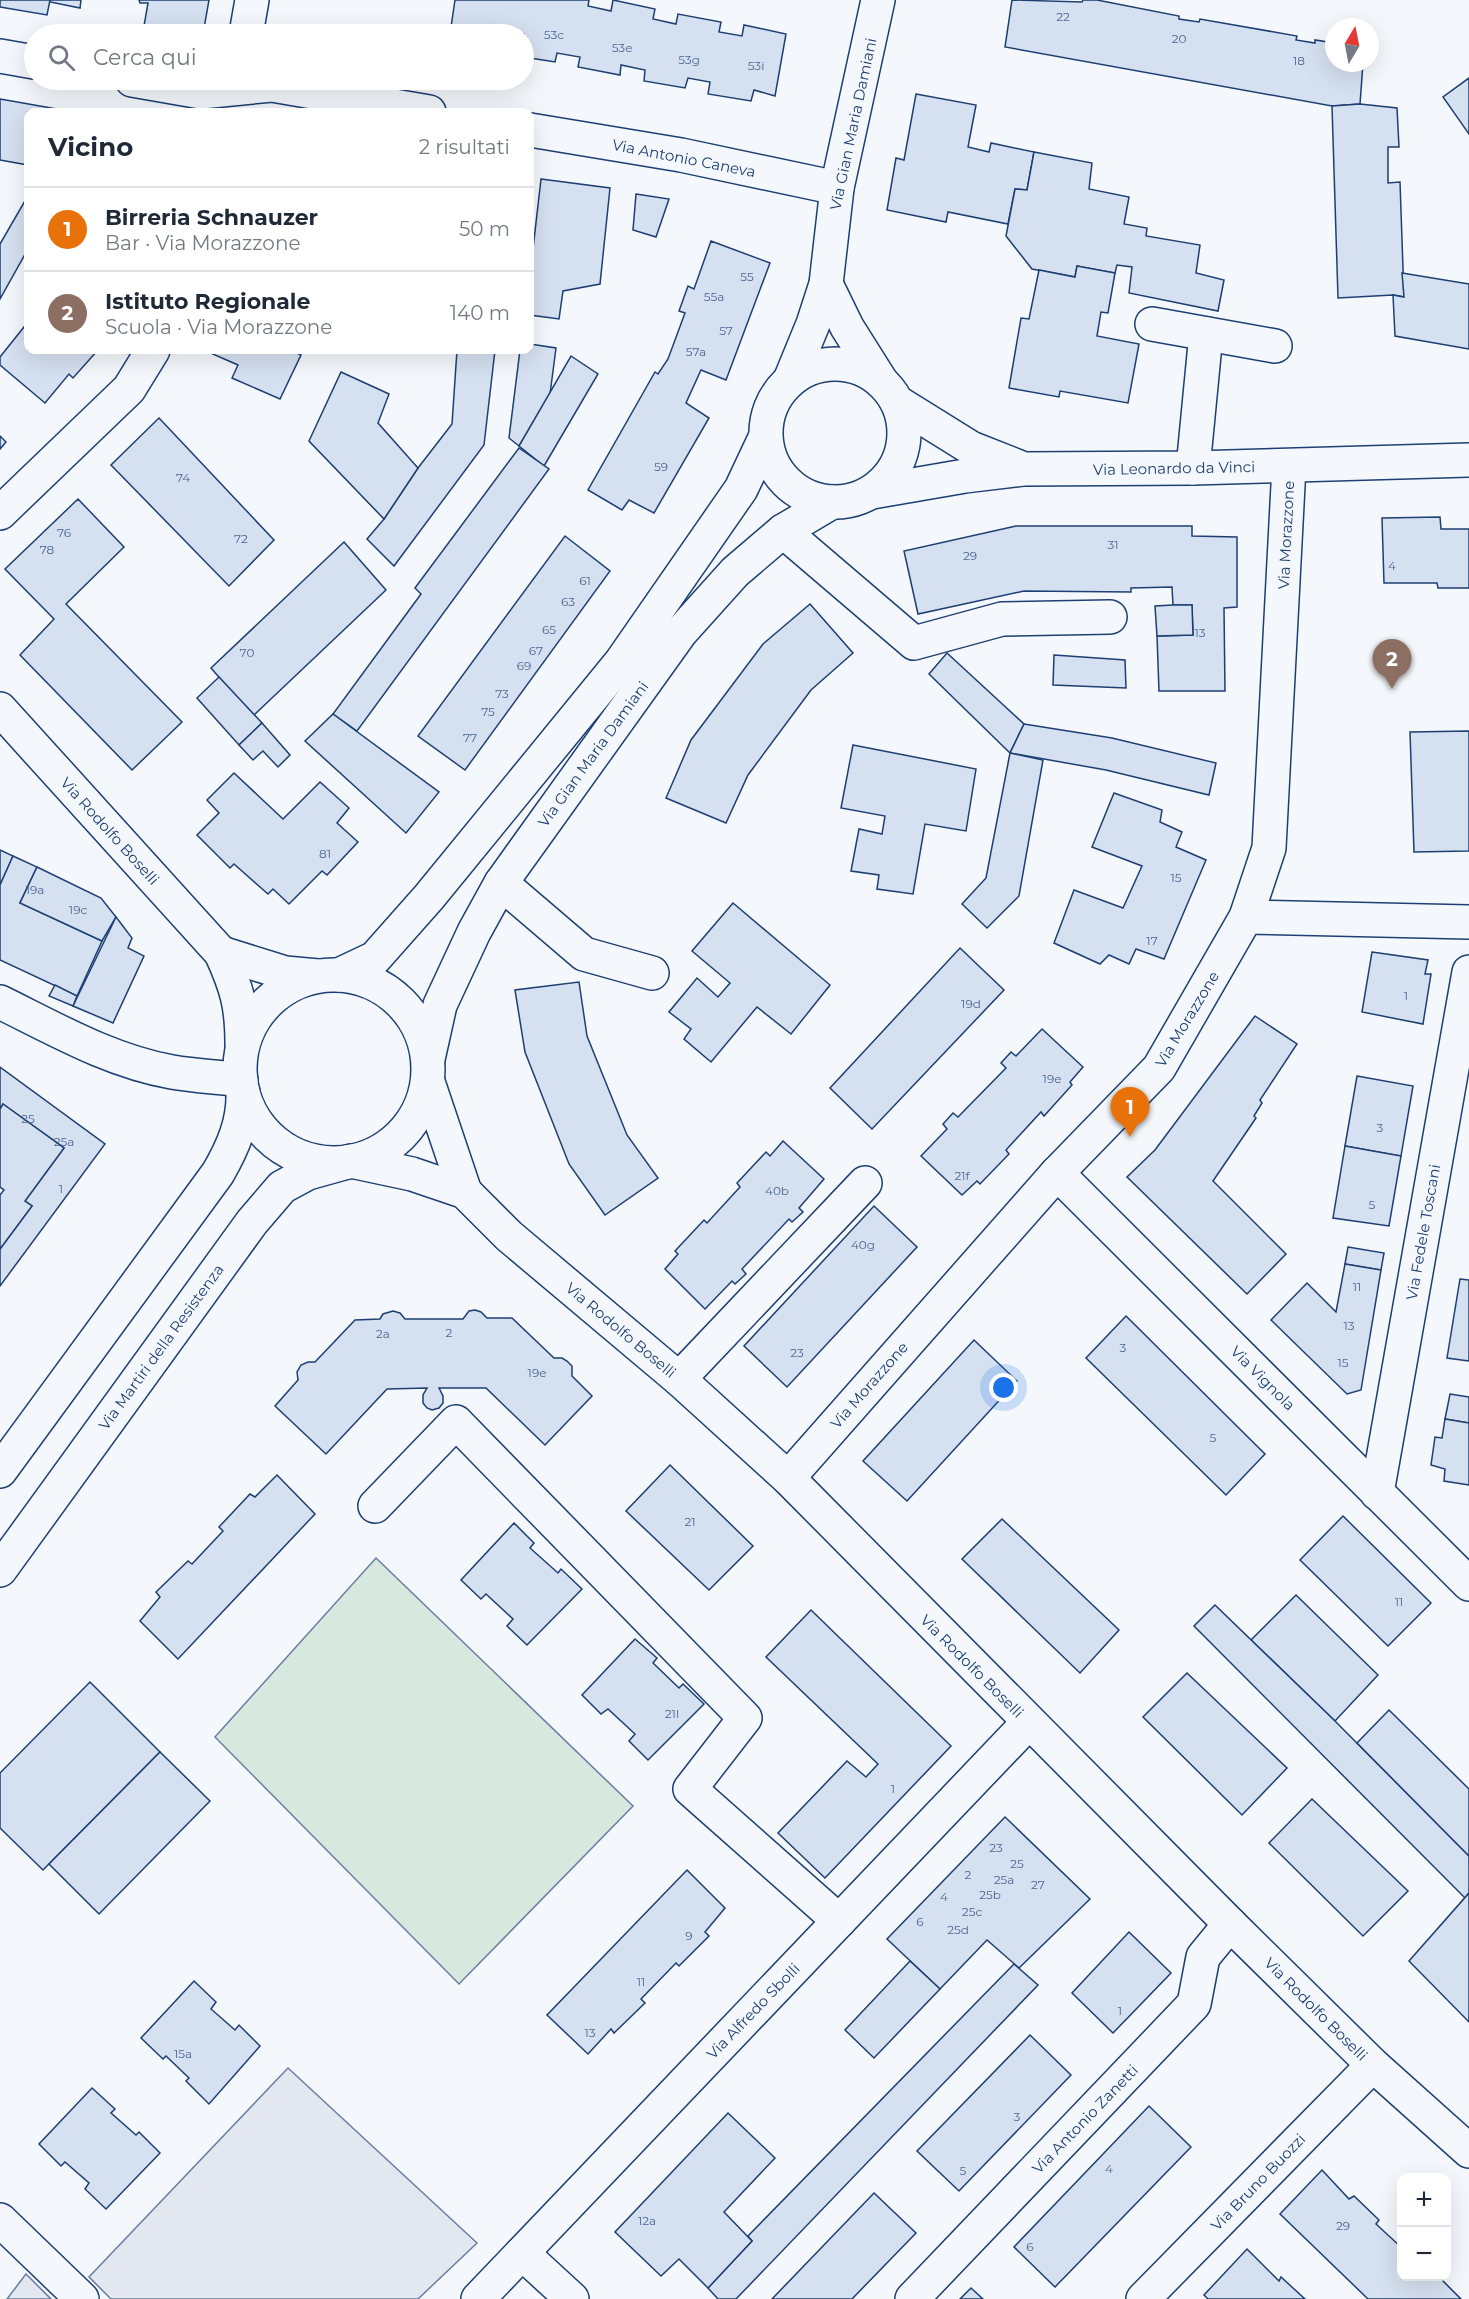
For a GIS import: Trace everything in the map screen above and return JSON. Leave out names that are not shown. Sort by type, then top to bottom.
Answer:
[{"type":"street","points":[[248,24],[252,0]]},
{"type":"street","name":"Via Gian Maria Damiani","points":[[790,380],[813,324],[826,284],[837,188],[878,0]]},
{"type":"street","points":[[0,56],[24,60]]},
{"type":"street","points":[[190,90],[236,94],[252,90]]},
{"type":"street","points":[[301,90],[406,108]]},
{"type":"street","name":"Via Antonio Caneva","points":[[534,130],[681,155],[837,188]]},
{"type":"street","name":"Via Gian Maria Damiani","points":[[826,284],[847,327],[889,392],[904,420],[905,436],[902,452],[887,480],[861,498],[845,502],[813,500],[785,482],[768,454],[765,438],[766,422],[771,406],[779,392],[790,380],[819,365],[851,365],[866,371],[889,392]]},
{"type":"street","points":[[1152,324],[1275,346]]},
{"type":"street","points":[[1193,468],[1206,334]]},
{"type":"street","points":[[0,513],[129,389],[151,354]]},
{"type":"street","name":"Via Leonardo da Vinci","points":[[889,392],[971,448],[1024,469]]},
{"type":"street","name":"Via Gian Maria Damiani","points":[[330,976],[375,958],[429,897],[621,662],[741,489],[765,438]]},
{"type":"street","name":"Via Leonardo da Vinci","points":[[872,492],[965,476],[1024,469],[1193,468],[1469,460]]},
{"type":"street","name":"Via Morazzone","points":[[788,1478],[1057,1173],[1159,1068],[1246,917],[1269,848],[1289,466]]},
{"type":"street","name":"Via Gian Maria Damiani","points":[[428,1071],[440,1005],[474,932],[501,883],[681,632],[735,572],[783,531],[832,502]]},
{"type":"street","points":[[783,531],[914,643],[1002,619],[1110,617]]},
{"type":"street","name":"Via Rodolfo Boselli","points":[[0,709],[221,953],[239,997],[242,1016],[242,1077]]},
{"type":"street","points":[[501,883],[584,954],[652,973]]},
{"type":"street","points":[[1246,917],[1469,922]]},
{"type":"street","points":[[221,953],[285,973],[361,979],[381,988],[399,1001],[413,1018],[423,1038],[428,1071],[423,1103],[412,1123],[398,1139],[380,1151],[339,1163],[317,1162],[297,1155],[278,1144],[263,1130],[251,1112],[242,1077]]},
{"type":"street","name":"Via Fedele Toscani","points":[[1377,1493],[1469,972]]},
{"type":"street","points":[[0,1470],[218,1173],[241,1122],[244,1110],[242,1077],[249,1029],[261,1011],[276,995],[296,984],[330,976]]},
{"type":"street","points":[[0,1002],[95,1049],[145,1065],[172,1072],[242,1077]]},
{"type":"street","name":"Via Rodolfo Boselli","points":[[428,1071],[465,1192]]},
{"type":"street","name":"Via Rodolfo Boselli","points":[[351,1161],[412,1174],[465,1192],[508,1236],[679,1378],[788,1478],[1028,1723],[1373,2065],[1469,2151]]},
{"type":"street","name":"Via Martiri della Resistenza","points":[[0,1570],[266,1205],[282,1187],[308,1173],[351,1161]]},
{"type":"street","name":"Via Vignola","points":[[1057,1173],[1469,1584]]},
{"type":"street","points":[[679,1378],[865,1184]]},
{"type":"street","points":[[375,1506],[456,1422],[745,1719],[690,1789],[839,1921]]},
{"type":"street","name":"Via Alfredo Sbolli","points":[[478,2299],[1028,1723]]},
{"type":"street","name":"Via Antonio Zanetti","points":[[912,2299],[1194,2004],[1203,1957],[1230,1924]]},
{"type":"street","name":"Via Bruno Buozzi","points":[[1143,2299],[1373,2065]]},
{"type":"street","points":[[0,2220],[76,2297]]},
{"type":"street","points":[[522,2253],[572,2299]]},
{"type":"shaded area","points":[[376,1558],[633,1806],[459,1984],[215,1737]]},
{"type":"shaded area","points":[[288,2068],[477,2243],[418,2299],[111,2299],[89,2277]]},
{"type":"shaded area","points":[[26,2274],[51,2299],[7,2299]]},
{"type":"building","points":[[0,0],[50,0],[47,15],[0,7]]},
{"type":"building","points":[[50,0],[81,0],[80,8],[50,2]]},
{"type":"building","points":[[139,0],[209,0],[205,24],[144,24],[148,3],[140,3]]},
{"type":"building","points":[[455,0],[589,0],[588,6],[611,11],[613,0],[655,9],[653,19],[676,24],[678,14],[721,22],[719,32],[742,36],[744,25],[786,34],[775,96],[754,90],[751,101],[708,94],[710,82],[688,78],[685,88],[644,81],[645,70],[621,65],[620,75],[578,67],[580,57],[557,53],[555,62],[534,59],[534,24],[451,24]]},
{"type":"building","points":[[1012,0],[1082,2],[1083,0],[1097,0],[1179,16],[1179,19],[1199,22],[1200,19],[1297,36],[1296,40],[1315,43],[1315,40],[1325,42],[1325,72],[1362,72],[1360,104],[1332,106],[1005,47]]},
{"type":"building","points":[[1469,78],[1469,134],[1443,97]]},
{"type":"building","points":[[916,94],[976,105],[968,147],[989,152],[991,143],[1034,152],[1027,190],[1015,189],[1008,224],[948,212],[946,222],[887,210],[896,158],[904,160]]},
{"type":"building","points":[[0,99],[51,108],[24,108],[24,164],[0,160]]},
{"type":"building","points":[[1360,104],[1397,108],[1399,147],[1388,147],[1388,183],[1400,182],[1404,297],[1393,295],[1338,298],[1332,106]]},
{"type":"building","points":[[1034,152],[1092,163],[1089,189],[1129,197],[1124,224],[1147,228],[1146,236],[1200,245],[1196,273],[1224,280],[1218,311],[1129,293],[1132,267],[1117,265],[1115,273],[1077,266],[1075,277],[1032,269],[1006,236],[1015,189],[1027,190]]},
{"type":"building","points":[[541,179],[610,188],[600,284],[563,291],[559,319],[534,316],[534,240]]},
{"type":"building","points":[[636,194],[669,199],[656,237],[633,230]]},
{"type":"building","points":[[24,202],[24,256],[0,299],[0,244]]},
{"type":"building","points":[[711,241],[770,263],[726,380],[701,370],[686,403],[709,418],[654,513],[629,500],[622,510],[588,490],[655,372],[658,374],[668,359],[685,313],[679,311],[688,286],[694,289]]},
{"type":"building","points":[[1077,266],[1115,273],[1108,313],[1101,312],[1097,336],[1139,344],[1128,403],[1060,391],[1059,397],[1009,388],[1021,318],[1029,319],[1039,270],[1075,277]]},
{"type":"building","points":[[1402,273],[1469,284],[1469,349],[1395,336],[1393,295],[1404,297]]},
{"type":"building","points":[[24,327],[24,354],[94,354],[73,378],[69,374],[45,403],[0,365],[0,357]]},
{"type":"building","points":[[534,345],[556,348],[550,394],[519,446],[509,438],[520,354],[534,354]]},
{"type":"building","points":[[213,354],[301,355],[280,399],[232,378],[238,365]]},
{"type":"building","points":[[457,354],[495,354],[484,445],[394,566],[367,539],[452,424]]},
{"type":"building","points":[[571,356],[598,374],[544,466],[519,446]]},
{"type":"building","points":[[341,372],[389,394],[378,423],[418,468],[384,519],[309,441]]},
{"type":"building","points":[[159,418],[274,540],[229,586],[111,465]]},
{"type":"building","points":[[0,436],[6,442],[0,449]]},
{"type":"building","points":[[519,448],[549,469],[357,731],[333,714],[421,594],[415,588]]},
{"type":"building","points":[[78,499],[124,547],[66,604],[182,722],[132,770],[20,655],[54,619],[5,569]]},
{"type":"building","points":[[1440,517],[1441,529],[1469,529],[1469,588],[1438,588],[1437,583],[1384,583],[1382,518]]},
{"type":"building","points":[[1016,526],[1192,526],[1192,536],[1237,537],[1237,607],[1224,608],[1225,691],[1159,691],[1157,636],[1193,635],[1192,605],[1173,605],[1172,587],[1131,588],[1131,592],[1024,591],[918,614],[904,551]]},
{"type":"building","points":[[565,536],[610,571],[465,770],[418,736]]},
{"type":"building","points":[[344,542],[386,590],[253,716],[211,668]]},
{"type":"building","points":[[810,604],[853,653],[811,690],[748,775],[726,823],[666,798],[691,740],[763,644]]},
{"type":"building","points":[[1192,605],[1193,635],[1157,636],[1155,606]]},
{"type":"building","points":[[947,653],[1024,724],[1010,753],[929,674]]},
{"type":"building","points":[[1054,655],[1125,660],[1126,688],[1053,685]]},
{"type":"building","points":[[219,677],[262,723],[239,745],[197,698]]},
{"type":"building","points":[[333,714],[439,792],[406,833],[305,741]]},
{"type":"building","points":[[262,723],[290,755],[278,767],[263,751],[253,760],[239,745]]},
{"type":"building","points":[[1024,724],[1112,738],[1216,763],[1209,795],[1106,770],[1010,753]]},
{"type":"building","points":[[1469,731],[1469,851],[1414,852],[1410,732]]},
{"type":"building","points":[[853,745],[976,769],[966,831],[925,824],[913,894],[877,889],[879,875],[851,871],[859,829],[882,834],[885,816],[841,808]]},
{"type":"building","points":[[1010,753],[1043,760],[1019,896],[987,928],[962,904],[986,878]]},
{"type":"building","points":[[234,773],[283,819],[320,782],[349,808],[337,823],[358,842],[327,875],[322,871],[289,904],[273,889],[268,894],[234,864],[230,868],[197,835],[219,813],[207,800]]},
{"type":"building","points":[[1114,793],[1162,810],[1160,822],[1182,832],[1176,847],[1206,860],[1164,959],[1136,949],[1129,964],[1109,955],[1100,964],[1054,943],[1074,890],[1123,908],[1142,866],[1092,847]]},
{"type":"building","points":[[0,850],[13,856],[0,885]]},
{"type":"building","points":[[13,856],[37,867],[20,903],[102,941],[77,996],[0,960],[0,885]]},
{"type":"building","points":[[37,867],[101,898],[116,917],[102,941],[20,903]]},
{"type":"building","points":[[733,903],[830,985],[791,1034],[757,1007],[711,1062],[684,1039],[691,1029],[669,1012],[697,978],[718,997],[730,983],[692,951]]},
{"type":"building","points":[[116,917],[132,938],[128,948],[144,956],[113,1023],[73,1006]]},
{"type":"building","points":[[960,948],[1004,990],[872,1129],[830,1088]]},
{"type":"building","points":[[1372,952],[1428,960],[1425,974],[1431,974],[1423,1024],[1362,1012]]},
{"type":"building","points":[[579,982],[587,1036],[627,1135],[658,1178],[605,1215],[569,1164],[525,1052],[515,990]]},
{"type":"building","points":[[55,985],[77,996],[73,1006],[49,996]]},
{"type":"building","points":[[1255,1016],[1297,1044],[1260,1100],[1262,1103],[1254,1116],[1256,1118],[1213,1181],[1286,1254],[1247,1294],[1127,1177],[1155,1150]]},
{"type":"building","points":[[1042,1029],[1083,1067],[1070,1082],[1072,1085],[1044,1116],[1041,1112],[1006,1150],[1009,1154],[980,1184],[977,1181],[962,1195],[921,1156],[947,1129],[943,1124],[953,1113],[958,1117],[1006,1068],[1001,1063],[1011,1052],[1016,1056]]},
{"type":"building","points":[[0,1067],[105,1144],[0,1286],[0,1249],[32,1206],[25,1201],[64,1148],[3,1104],[0,1109]]},
{"type":"building","points":[[1357,1076],[1413,1086],[1401,1156],[1345,1146]]},
{"type":"building","points":[[3,1104],[64,1148],[25,1201],[32,1206],[0,1249],[0,1195],[4,1190],[0,1187],[0,1109]]},
{"type":"building","points":[[783,1141],[824,1179],[799,1208],[803,1212],[792,1222],[789,1219],[742,1269],[746,1274],[735,1284],[732,1281],[705,1309],[665,1269],[678,1254],[675,1251],[704,1220],[707,1223],[740,1187],[737,1183],[766,1152],[770,1156]]},
{"type":"building","points":[[1345,1146],[1401,1156],[1389,1226],[1333,1218]]},
{"type":"building","points":[[874,1206],[917,1247],[787,1387],[744,1346]]},
{"type":"building","points":[[1348,1247],[1384,1253],[1381,1270],[1345,1264]]},
{"type":"building","points":[[1345,1264],[1381,1270],[1361,1390],[1347,1394],[1271,1320],[1307,1283],[1336,1312]]},
{"type":"building","points":[[1460,1279],[1469,1280],[1469,1361],[1447,1358]]},
{"type":"building","points":[[475,1310],[487,1318],[512,1318],[554,1358],[567,1361],[572,1366],[572,1376],[592,1396],[545,1445],[486,1388],[439,1388],[443,1396],[443,1403],[439,1408],[432,1410],[423,1403],[423,1395],[427,1388],[387,1389],[326,1454],[275,1406],[298,1380],[297,1372],[301,1365],[315,1362],[355,1320],[380,1319],[383,1314],[393,1311],[400,1313],[405,1319],[463,1319],[469,1311]]},
{"type":"building","points":[[1126,1316],[1265,1454],[1226,1495],[1086,1358]]},
{"type":"building","points":[[974,1340],[1017,1381],[907,1501],[863,1461]]},
{"type":"building","points":[[1450,1394],[1469,1397],[1469,1423],[1445,1419]]},
{"type":"building","points":[[1445,1419],[1469,1423],[1469,1485],[1444,1481],[1445,1469],[1431,1465],[1435,1437],[1442,1438]]},
{"type":"building","points":[[670,1465],[753,1546],[709,1590],[626,1511]]},
{"type":"building","points":[[277,1475],[315,1514],[178,1659],[140,1621],[160,1597],[156,1592],[188,1561],[192,1564],[223,1531],[219,1527],[250,1494],[255,1497]]},
{"type":"building","points":[[1343,1516],[1431,1603],[1388,1646],[1300,1560]]},
{"type":"building","points":[[1002,1519],[1119,1630],[1080,1673],[962,1559]]},
{"type":"building","points":[[514,1523],[534,1543],[530,1548],[558,1573],[561,1569],[582,1589],[527,1645],[507,1626],[513,1619],[486,1594],[481,1599],[461,1580]]},
{"type":"building","points":[[1296,1595],[1378,1675],[1335,1721],[1251,1640]]},
{"type":"building","points":[[1215,1605],[1335,1721],[1469,1856],[1469,1893],[1465,1898],[1194,1626]]},
{"type":"building","points":[[811,1610],[951,1746],[825,1878],[778,1833],[847,1761],[866,1777],[878,1764],[766,1657]]},
{"type":"building","points":[[635,1639],[657,1658],[653,1663],[679,1688],[683,1684],[704,1704],[648,1760],[629,1741],[635,1734],[608,1709],[601,1714],[582,1695]]},
{"type":"building","points":[[1187,1673],[1287,1768],[1242,1815],[1143,1717]]},
{"type":"building","points":[[90,1682],[160,1752],[43,1870],[0,1828],[0,1773]]},
{"type":"building","points":[[1389,1710],[1469,1789],[1469,1856],[1357,1743]]},
{"type":"building","points":[[160,1752],[210,1801],[99,1914],[49,1864]]},
{"type":"building","points":[[1312,1799],[1408,1891],[1363,1936],[1269,1843]]},
{"type":"building","points":[[1005,1817],[1090,1899],[1019,1968],[987,1940],[940,1989],[887,1939]]},
{"type":"building","points":[[687,1870],[725,1908],[705,1932],[709,1936],[679,1966],[676,1963],[641,1999],[645,2003],[614,2033],[611,2029],[588,2054],[547,2015]]},
{"type":"building","points":[[1469,1893],[1469,2022],[1409,1961]]},
{"type":"building","points":[[1129,1932],[1171,1973],[1113,2033],[1072,1993]]},
{"type":"building","points":[[910,1961],[940,1989],[874,2058],[845,2030]]},
{"type":"building","points":[[1014,1964],[1038,1985],[736,2299],[718,2299],[708,2288],[752,2241],[748,2236]]},
{"type":"building","points":[[194,1981],[216,2002],[211,2009],[235,2030],[239,2025],[260,2046],[209,2104],[186,2081],[189,2078],[166,2056],[163,2059],[141,2038]]},
{"type":"building","points":[[1030,2035],[1071,2075],[959,2191],[917,2151]]},
{"type":"building","points":[[92,2088],[115,2109],[111,2113],[136,2135],[139,2132],[160,2153],[106,2209],[85,2189],[89,2183],[65,2162],[61,2166],[39,2144]]},
{"type":"building","points":[[1149,2106],[1191,2147],[1055,2287],[1014,2247]]},
{"type":"building","points":[[728,2113],[775,2158],[724,2212],[752,2241],[708,2288],[679,2259],[661,2276],[615,2232]]},
{"type":"building","points":[[1322,2170],[1349,2199],[1354,2196],[1379,2220],[1376,2224],[1397,2243],[1397,2281],[1443,2281],[1461,2299],[1368,2299],[1280,2214]]},
{"type":"building","points":[[874,2193],[916,2233],[852,2299],[772,2299]]},
{"type":"building","points":[[1247,2249],[1279,2281],[1281,2277],[1305,2299],[1208,2299],[1204,2295]]},
{"type":"building","points":[[971,2288],[983,2299],[960,2299]]},
{"type":"place","name":"Istituto Regionale","points":[[1392,689]]},
{"type":"place","name":"Birreria Schnauzer","points":[[1130,1137]]}]
